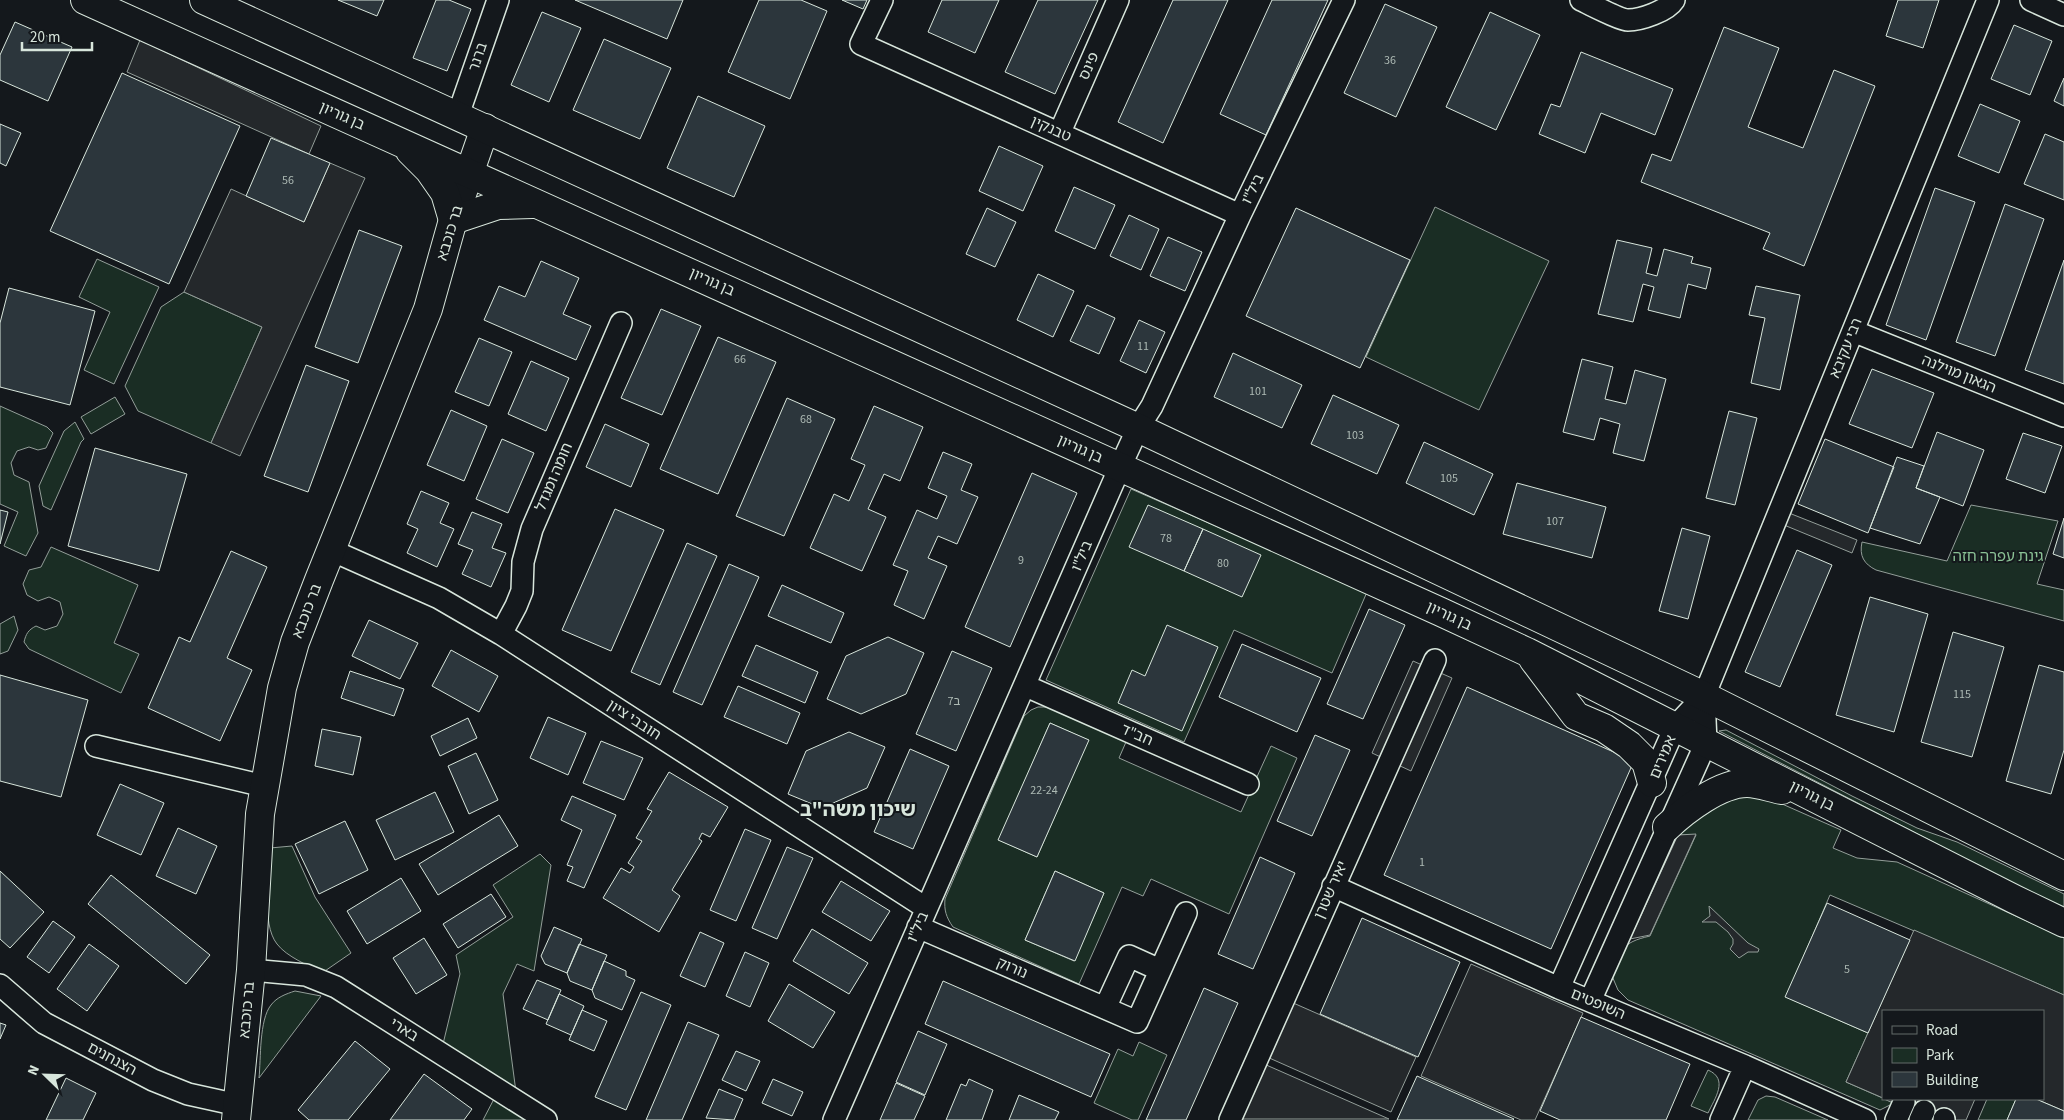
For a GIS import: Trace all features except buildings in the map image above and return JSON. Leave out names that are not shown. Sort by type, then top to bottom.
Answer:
[{"type":"main road","name":"בן גוריון","points":[[85,0],[538,203],[1527,652],[2064,923]]},
{"type":"main road","points":[[204,0],[1138,428],[1704,696],[2064,876]]},
{"type":"main road","name":"בר כוכבא","points":[[237,1112],[251,970],[260,814],[282,688],[296,642],[331,550],[428,309],[453,220],[485,128]]},
{"type":"main road","points":[[400,141],[429,170],[445,193],[453,220],[498,205],[538,203]]},
{"type":"main road","points":[[1527,652],[1559,691],[1576,716],[1604,728],[1623,741],[1646,762],[1652,783]]},
{"type":"main road","points":[[1666,827],[1685,810],[1707,797],[1728,788],[1747,783],[1812,796]]},
{"type":"street","name":"ברנר","points":[[458,115],[498,0]]},
{"type":"street","name":"טבנקין","points":[[882,0],[861,44],[1060,132],[1240,215]]},
{"type":"street","name":"פינס","points":[[1060,132],[1118,0]]},
{"type":"street","name":"ביל\"ו","points":[[834,1120],[1026,686],[1120,467],[1138,428],[1152,406],[1240,215],[1344,0]]},
{"type":"street","points":[[1581,0],[1627,21],[1651,15],[1670,5],[1674,0]]},
{"type":"street","name":"רבי עקיבא","points":[[1704,696],[1988,0]]},
{"type":"street","points":[[2031,0],[2064,15]]},
{"type":"street","name":"חומה ומגדל","points":[[501,634],[522,591],[523,562],[532,529],[621,323]]},
{"type":"street","name":"הגאון מוילנה","points":[[1853,332],[2064,416]]},
{"type":"street","name":"חובבי ציון","points":[[331,550],[439,598],[501,634],[922,918]]},
{"type":"street","name":"יאיר שטרן","points":[[1230,1120],[1332,886],[1435,660]]},
{"type":"street","name":"חב\"ד","points":[[1026,686],[1248,784]]},
{"type":"street","points":[[1590,1001],[1666,827],[1706,743],[1704,696]]},
{"type":"street","name":"אמירים","points":[[1559,988],[1652,783],[1675,727],[1704,696]]},
{"type":"street","points":[[96,746],[264,786]]},
{"type":"street","name":"השופטים","points":[[1332,886],[1559,988],[1745,1066],[1865,1120]]},
{"type":"street","name":"נורוק","points":[[922,918],[1137,1022],[1186,913]]},
{"type":"street","points":[[1105,1008],[1129,956],[1160,970]]},
{"type":"street","name":"בארי","points":[[251,970],[306,975],[336,987],[546,1120]]},
{"type":"street","name":"הצנחנים","points":[[0,985],[44,1022],[153,1080],[237,1112]]},
{"type":"street","points":[[1722,1120],[1745,1066]]},
{"type":"green space","points":[[1435,207],[1549,261],[1479,410],[1366,357]]},
{"type":"green space","points":[[97,259],[159,287],[114,384],[84,370],[110,312],[79,297]]},
{"type":"green space","points":[[184,292],[262,327],[211,443],[138,411],[125,386],[161,307]]},
{"type":"green space","points":[[115,397],[125,414],[91,434],[81,417]]},
{"type":"green space","points":[[0,406],[47,427],[53,433],[46,448],[38,450],[29,447],[17,451],[11,463],[14,475],[29,482],[38,533],[26,556],[4,546],[18,512],[0,504]]},
{"type":"green space","points":[[75,422],[84,439],[51,510],[43,506],[39,486],[64,431]]},
{"type":"green space","points":[[1131,489],[1367,592],[1332,673],[1234,630],[1184,742],[1046,680]]},
{"type":"green space","name":"גינת עפרה חזה","points":[[1971,505],[2058,521],[2037,584],[2064,590],[2064,621],[1876,570],[1863,559],[1861,551],[1862,542],[1947,561]]},
{"type":"green space","points":[[51,547],[138,585],[114,643],[139,654],[121,693],[29,649],[24,642],[31,629],[36,626],[45,630],[57,626],[63,614],[60,602],[49,597],[38,601],[27,595],[23,584],[29,570],[41,567]]},
{"type":"green space","points":[[14,616],[18,630],[8,651],[0,654],[0,624]]},
{"type":"green space","points":[[1038,707],[1047,707],[1126,742],[1119,758],[1241,812],[1271,746],[1297,758],[1229,914],[1151,879],[1143,896],[1122,887],[1079,984],[953,927],[946,913],[945,899],[1024,716]],"holes":[[[1050,723],[1088,740],[1037,857],[999,840]],[[1055,871],[1104,893],[1074,961],[1025,940]]]},
{"type":"green space","points":[[1726,730],[1917,828],[1957,842],[2064,894],[2064,910],[1719,731]]},
{"type":"green space","points":[[1764,796],[1841,830],[1833,848],[1857,858],[1897,862],[2064,938],[2064,995],[1830,895],[1786,997],[1868,1033],[1846,1082],[1882,1098],[1882,1100],[1894,1103],[1880,1110],[1628,1000],[1618,990],[1612,976],[1624,949],[1633,941],[1650,936],[1696,835],[1678,835],[1684,823],[1731,797]]},
{"type":"green space","points":[[292,846],[315,897],[351,953],[322,973],[281,949],[272,935],[269,924],[267,898],[270,848]]},
{"type":"green space","points":[[540,854],[551,865],[534,971],[517,964],[503,994],[516,1092],[443,1044],[460,974],[456,955],[513,917],[493,885]]},
{"type":"green space","points":[[295,991],[321,996],[259,1078],[262,1030],[267,1012],[276,1000]]},
{"type":"green space","points":[[1139,1042],[1167,1055],[1138,1120],[1132,1120],[1094,1103],[1118,1049],[1133,1056]]},
{"type":"green space","points":[[1708,1070],[1718,1078],[1719,1084],[1717,1095],[1708,1113],[1691,1106]]},
{"type":"green space","points":[[1766,1096],[1775,1097],[1828,1120],[1748,1120],[1758,1100]]},
{"type":"green space","points":[[495,1097],[524,1115],[523,1120],[483,1120]]},
{"type":"green space","points":[[1987,1100],[2016,1100],[2007,1120],[1978,1120]]},
{"type":"shaded area","points":[[140,40],[321,126],[309,154],[127,72]]},
{"type":"shaded area","points":[[330,163],[365,178],[240,456],[211,443],[262,327],[184,292],[231,189],[304,222]]},
{"type":"shaded area","points":[[1789,513],[1857,540],[1852,553],[1784,525]]},
{"type":"shaded area","points":[[1413,661],[1452,678],[1411,771],[1372,753]]},
{"type":"shaded area","points":[[1696,834],[1650,935],[1630,939],[1678,835]]},
{"type":"shaded area","points":[[1709,906],[1748,943],[1759,949],[1758,952],[1748,952],[1739,958],[1730,949],[1733,939],[1728,932],[1716,922],[1702,922],[1710,916]]},
{"type":"shaded area","points":[[1914,930],[2064,995],[2064,1111],[2038,1100],[2044,1100],[2044,1010],[1882,1010],[1882,1098],[1846,1082]]},
{"type":"shaded area","points":[[1471,964],[1583,1013],[1535,1120],[1521,1120],[1421,1076]]},
{"type":"shaded area","points":[[1291,1002],[1416,1057],[1391,1112],[1267,1057]]},
{"type":"shaded area","points":[[1264,1064],[1389,1119],[1240,1119]]},
{"type":"shaded area","points":[[1886,1100],[1975,1100],[1966,1120],[1932,1120]]},
{"type":"district","name":"שיכון משה\"ב","points":[[858,810]]}]
